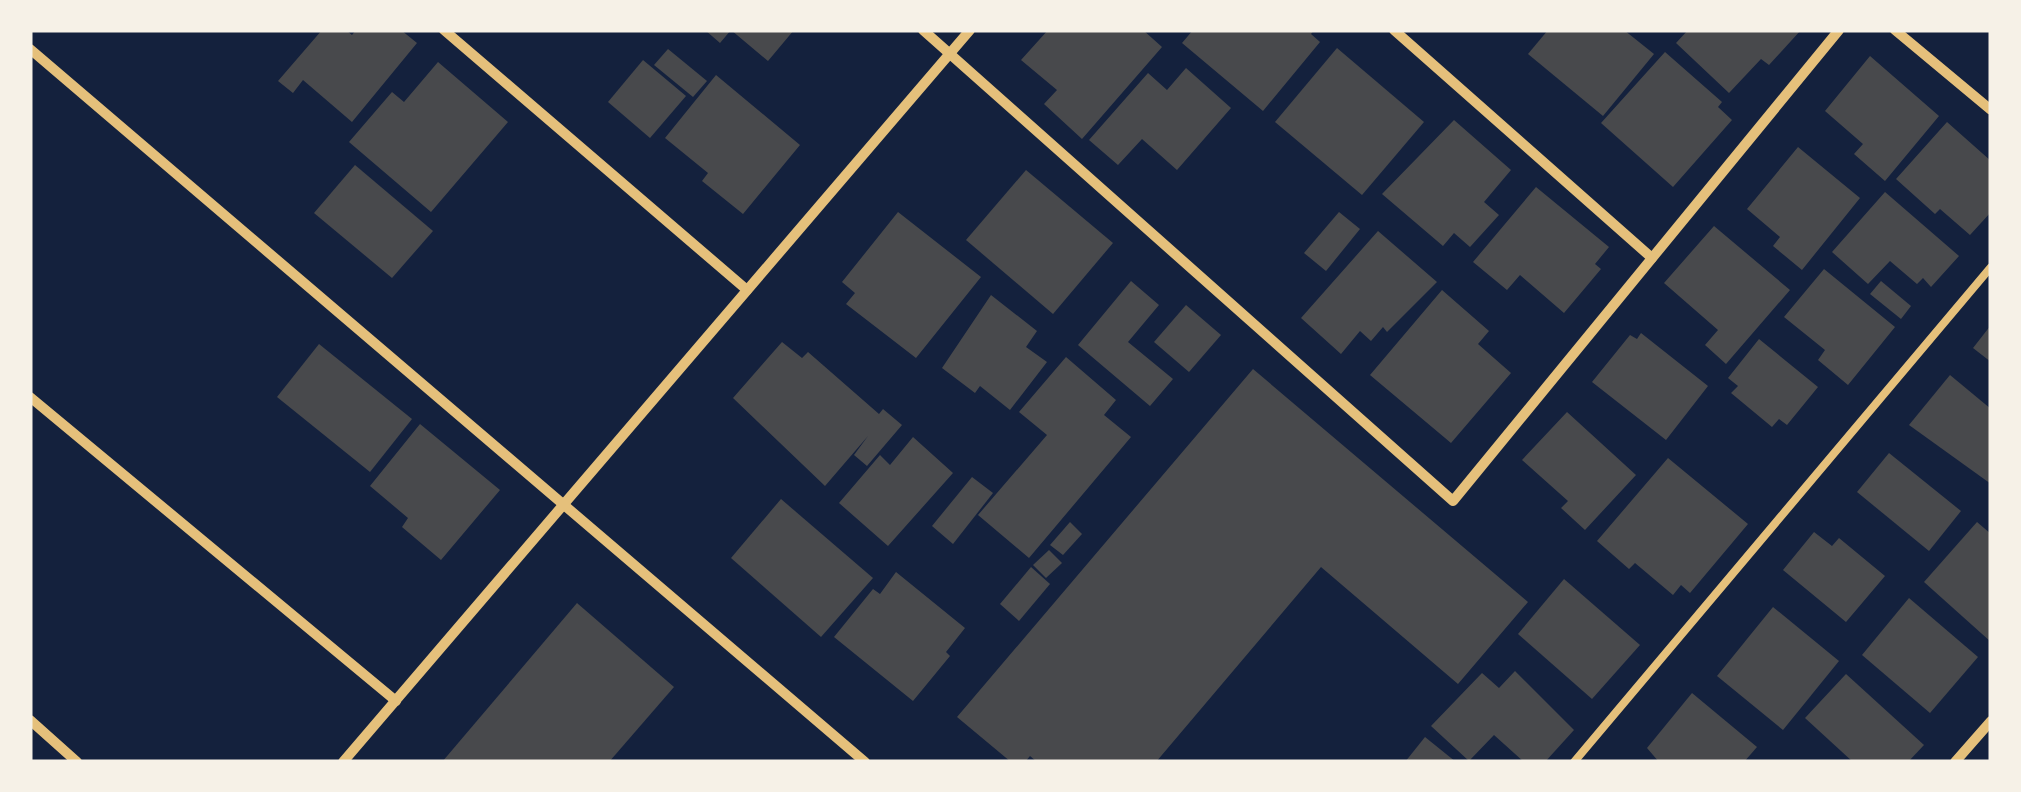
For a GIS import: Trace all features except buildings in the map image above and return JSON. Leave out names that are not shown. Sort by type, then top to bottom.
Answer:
[{"type":"street","points":[[444,30],[748,290]]},
{"type":"street","points":[[924,30],[1452,500],[1839,30]]},
{"type":"street","points":[[343,762],[970,30]]},
{"type":"street","points":[[1394,30],[1652,258]]},
{"type":"street","points":[[1894,30],[1991,110]]},
{"type":"street","points":[[30,48],[865,762]]},
{"type":"street","points":[[30,397],[396,701]]},
{"type":"street","points":[[30,720],[78,762]]},
{"type":"street","points":[[1955,762],[1991,721]]},
{"type":"lane","points":[[1574,762],[1991,268]]}]
